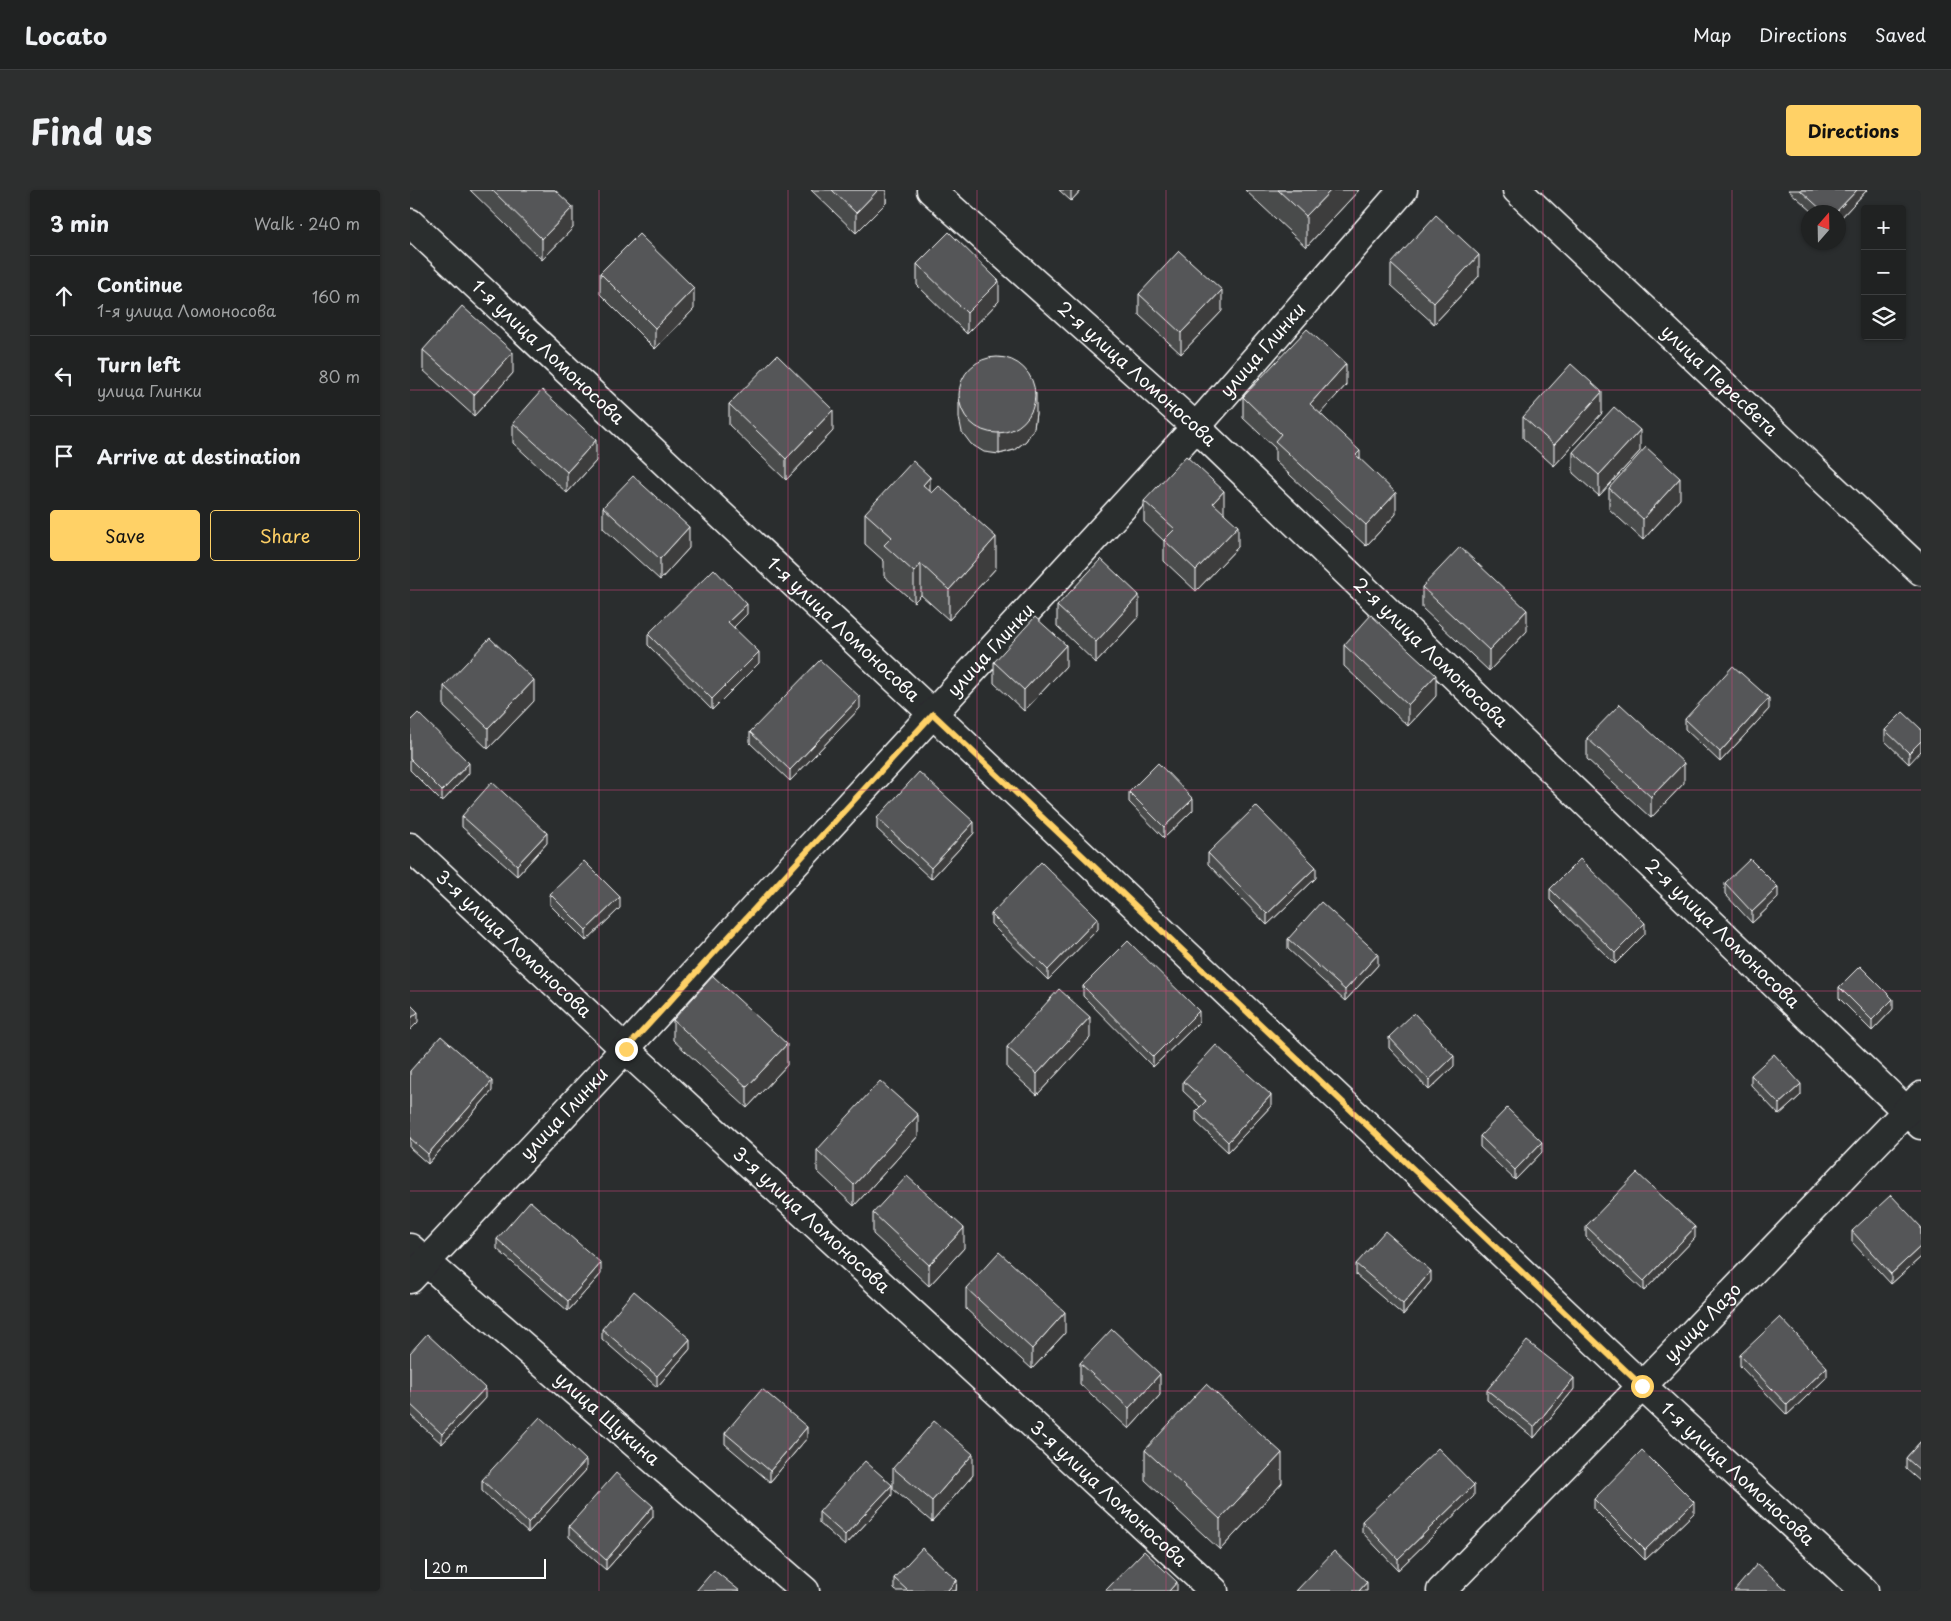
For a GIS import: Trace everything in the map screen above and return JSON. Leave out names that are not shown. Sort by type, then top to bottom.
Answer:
[{"type":"street","name":"2-я улица Ломоносова","points":[[932,190],[1196,427],[1916,1111]]},
{"type":"street","name":"улица Глинки","points":[[416,1263],[626,1049],[1196,427],[1403,190]]},
{"type":"street","name":"улица Пересвета","points":[[1517,190],[1921,571]]},
{"type":"street","name":"1-я улица Ломоносова","points":[[410,223],[933,714],[1642,1386],[1864,1591]]},
{"type":"street","name":"3-я улица Ломоносова","points":[[410,847],[626,1049],[1214,1591]]},
{"type":"street","name":"улица Лазо","points":[[1441,1591],[1916,1111]]},
{"type":"street","name":"улица Щукина","points":[[416,1263],[805,1591]]},
{"type":"building","points":[[492,190],[555,190],[573,207],[542,239]]},
{"type":"building","points":[[832,190],[878,190],[856,213]]},
{"type":"building","points":[[1278,190],[1331,190],[1306,216]]},
{"type":"building","points":[[1800,190],[1857,190],[1843,205],[1816,205]]},
{"type":"building","points":[[1436,215],[1479,255],[1434,303],[1391,264]]},
{"type":"building","points":[[949,232],[999,281],[967,313],[917,264]]},
{"type":"building","points":[[639,234],[694,288],[655,328],[600,273]]},
{"type":"building","points":[[1179,251],[1222,290],[1181,333],[1139,294]]},
{"type":"building","points":[[462,306],[513,352],[474,395],[423,350]]},
{"type":"building","points":[[1307,329],[1346,364],[1310,404],[1360,451],[1356,455],[1396,493],[1366,525],[1275,441],[1281,434],[1243,397]]},
{"type":"building","points":[[777,355],[833,410],[786,459],[729,404]]},
{"type":"building","points":[[997,357],[1012,360],[1024,368],[1032,380],[1035,395],[1032,410],[1024,422],[1012,430],[997,433],[982,430],[970,422],[962,410],[959,395],[962,380],[970,368],[982,360]]},
{"type":"building","points":[[1571,364],[1602,392],[1554,445],[1523,417]]},
{"type":"building","points":[[542,390],[596,440],[567,472],[513,423]]},
{"type":"building","points":[[1614,407],[1640,430],[1599,475],[1573,452]]},
{"type":"building","points":[[1646,447],[1680,478],[1643,519],[1609,488]]},
{"type":"building","points":[[1186,456],[1224,491],[1213,503],[1238,526],[1196,570],[1164,540],[1175,529],[1144,501]]},
{"type":"building","points":[[913,461],[930,477],[923,485],[932,493],[939,486],[996,537],[949,590],[921,564],[914,572],[884,545],[892,537],[865,513]]},
{"type":"building","points":[[633,476],[689,527],[660,559],[603,507]]},
{"type":"building","points":[[1460,547],[1527,610],[1489,650],[1422,587]]},
{"type":"building","points":[[1101,559],[1139,595],[1096,642],[1057,606]]},
{"type":"building","points":[[714,569],[747,604],[728,622],[759,652],[712,699],[648,634]]},
{"type":"building","points":[[1371,615],[1436,675],[1408,705],[1344,645]]},
{"type":"building","points":[[1035,617],[1066,645],[1024,690],[994,662]]},
{"type":"building","points":[[490,638],[534,680],[488,728],[444,686]]},
{"type":"building","points":[[820,660],[860,697],[790,770],[750,732]]},
{"type":"building","points":[[1733,666],[1769,698],[1720,752],[1685,719]]},
{"type":"building","points":[[1620,704],[1684,763],[1651,797],[1587,738]]},
{"type":"building","points":[[1903,712],[1921,729],[1921,741],[1909,753],[1885,730]]},
{"type":"building","points":[[418,713],[469,763],[442,791],[410,759],[410,721]]},
{"type":"building","points":[[1158,763],[1193,799],[1164,827],[1129,792]]},
{"type":"building","points":[[919,772],[974,822],[931,868],[877,818]]},
{"type":"building","points":[[492,782],[547,833],[517,865],[462,816]]},
{"type":"building","points":[[1256,806],[1316,867],[1267,914],[1208,853]]},
{"type":"building","points":[[1580,859],[1645,923],[1615,953],[1550,889]]},
{"type":"building","points":[[1750,859],[1778,887],[1752,912],[1725,883]]},
{"type":"building","points":[[584,861],[620,897],[586,930],[550,894]]},
{"type":"building","points":[[1041,862],[1098,918],[1048,970],[991,914]]},
{"type":"building","points":[[1321,902],[1378,954],[1345,990],[1288,939]]},
{"type":"building","points":[[1128,941],[1199,1011],[1153,1057],[1083,986]]},
{"type":"building","points":[[1860,966],[1893,999],[1872,1020],[1839,987]]},
{"type":"building","points":[[713,976],[787,1044],[747,1087],[673,1020]]},
{"type":"building","points":[[1059,989],[1090,1017],[1037,1074],[1007,1047]]},
{"type":"building","points":[[410,1004],[418,1012],[410,1019]]},
{"type":"building","points":[[1414,1013],[1454,1056],[1429,1080],[1389,1037]]},
{"type":"building","points":[[441,1036],[492,1081],[428,1154],[410,1138],[410,1071]]},
{"type":"building","points":[[1216,1045],[1271,1095],[1228,1142],[1196,1111],[1206,1101],[1183,1081]]},
{"type":"building","points":[[1774,1054],[1801,1084],[1779,1104],[1751,1075]]},
{"type":"building","points":[[880,1081],[918,1115],[854,1185],[817,1150]]},
{"type":"building","points":[[1507,1108],[1542,1142],[1515,1170],[1480,1136]]},
{"type":"building","points":[[1637,1173],[1695,1227],[1644,1281],[1586,1226]]},
{"type":"building","points":[[907,1176],[964,1228],[929,1265],[873,1213]]},
{"type":"building","points":[[1891,1195],[1921,1227],[1921,1246],[1891,1274],[1852,1231]]},
{"type":"building","points":[[530,1201],[601,1263],[568,1301],[497,1239]]},
{"type":"building","points":[[1385,1231],[1431,1271],[1403,1304],[1356,1264]]},
{"type":"building","points":[[999,1252],[1065,1312],[1032,1349],[966,1288]]},
{"type":"building","points":[[634,1291],[690,1339],[657,1376],[602,1329]]},
{"type":"building","points":[[1780,1317],[1827,1367],[1787,1405],[1740,1355]]},
{"type":"building","points":[[1112,1329],[1160,1374],[1129,1408],[1080,1363]]},
{"type":"building","points":[[427,1334],[485,1388],[442,1434],[410,1404],[410,1353]]},
{"type":"building","points":[[1527,1341],[1574,1378],[1534,1427],[1487,1390]]},
{"type":"building","points":[[1206,1384],[1282,1453],[1220,1519],[1145,1450]]},
{"type":"building","points":[[762,1389],[807,1427],[770,1471],[725,1433]]},
{"type":"building","points":[[540,1417],[586,1460],[528,1523],[482,1480]]},
{"type":"building","points":[[934,1421],[973,1454],[932,1501],[893,1468]]},
{"type":"building","points":[[1921,1441],[1921,1471],[1906,1458]]},
{"type":"building","points":[[1438,1448],[1474,1485],[1398,1559],[1362,1521]]},
{"type":"building","points":[[1642,1450],[1694,1502],[1645,1550],[1594,1499]]},
{"type":"building","points":[[865,1461],[892,1485],[845,1535],[819,1512]]},
{"type":"building","points":[[616,1473],[653,1506],[606,1560],[569,1526]]},
{"type":"building","points":[[922,1548],[957,1580],[947,1591],[908,1591],[894,1578]]},
{"type":"building","points":[[1144,1551],[1177,1582],[1169,1591],[1105,1591]]},
{"type":"building","points":[[1334,1551],[1367,1582],[1359,1591],[1296,1591]]},
{"type":"building","points":[[1757,1564],[1788,1591],[1734,1591]]},
{"type":"building","points":[[714,1570],[740,1591],[696,1591]]},
{"type":"route","points":[[626,1049],[933,714],[1642,1386]]}]
